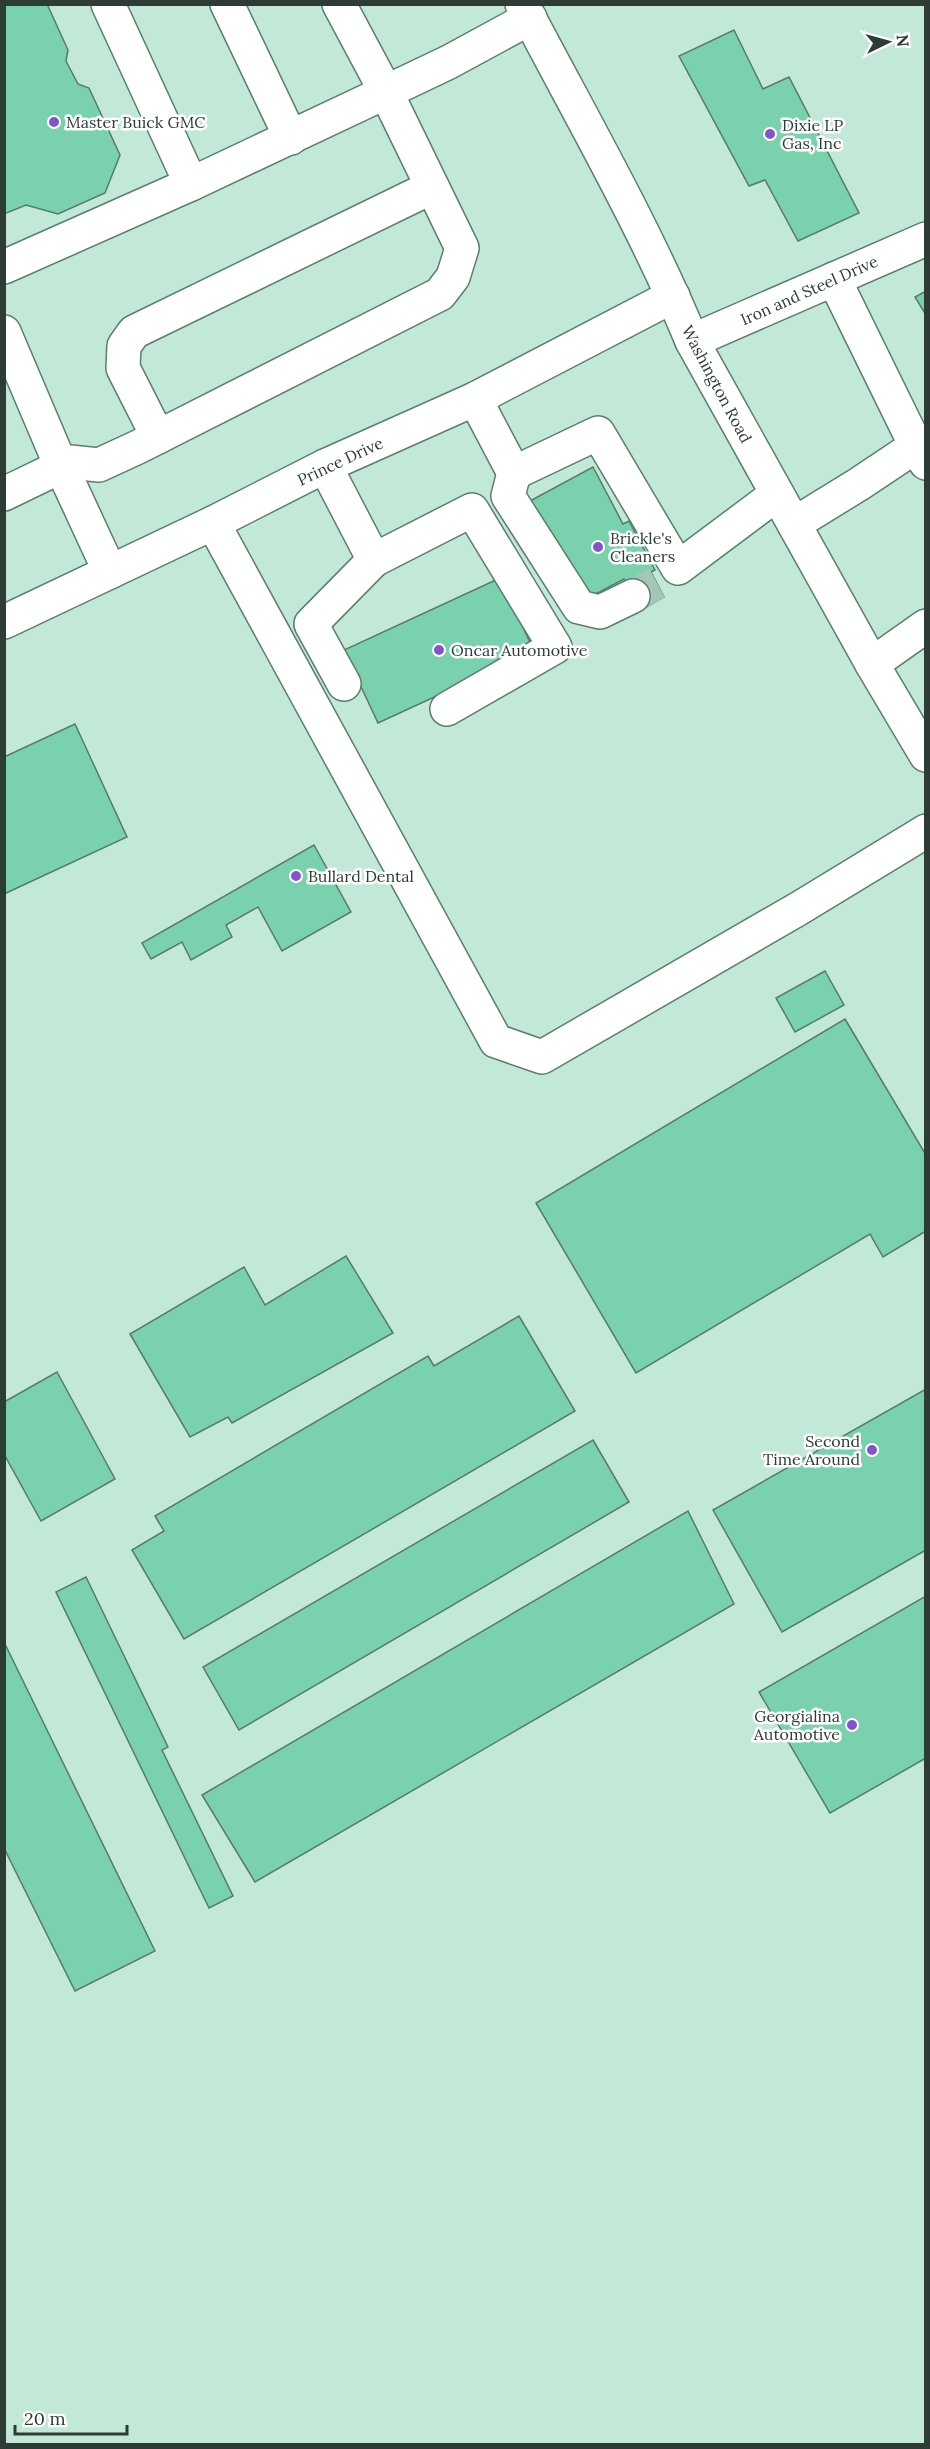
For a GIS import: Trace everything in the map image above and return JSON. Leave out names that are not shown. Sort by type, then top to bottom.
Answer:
[{"type":"street","points":[[108,4],[191,184]]},
{"type":"street","points":[[227,4],[291,138]]},
{"type":"street","points":[[4,494],[70,462],[99,465],[158,437],[440,294],[453,277],[462,248],[386,92],[339,4]]},
{"type":"street","points":[[4,267],[291,138],[449,62],[526,11]]},
{"type":"street","name":"Washington Road","points":[[526,11],[673,296],[692,341],[872,664],[926,755]]},
{"type":"street","points":[[158,437],[123,368],[124,345],[134,332],[432,187]]},
{"type":"street","name":"Iron and Steel Drive","points":[[692,341],[926,239]]},
{"type":"street","points":[[794,524],[859,484],[921,455],[834,279]]},
{"type":"street","name":"Prince Drive","points":[[4,622],[213,523],[325,466],[475,399],[673,296]]},
{"type":"street","points":[[4,332],[61,466],[110,572]]},
{"type":"street","points":[[475,399],[514,473],[508,496],[579,607],[600,612],[656,582],[777,494]]},
{"type":"street","points":[[514,473],[598,434],[656,582]]},
{"type":"street","points":[[325,466],[374,560]]},
{"type":"street","points":[[344,684],[311,624],[374,560],[472,510],[555,647],[447,709]]},
{"type":"street","points":[[213,523],[496,1041],[542,1057],[798,909],[926,831]]},
{"type":"street","points":[[872,664],[926,626]]},
{"type":"building","name":"Master Buick GMC","points":[[4,4],[47,4],[68,50],[66,61],[78,84],[89,88],[120,155],[105,193],[58,214],[26,205],[4,214]]},
{"type":"building","name":"Dixie LP Gas, Inc","points":[[734,30],[763,89],[789,77],[859,213],[798,241],[765,180],[749,186],[679,56]]},
{"type":"building","points":[[926,291],[926,315],[915,297]]},
{"type":"building","name":"Brickle's Cleaners","points":[[593,467],[623,524],[629,521],[655,570],[651,572],[664,597],[641,610],[624,579],[590,597],[528,502]]},
{"type":"building","name":"Oncar Automotive","points":[[500,578],[534,651],[378,723],[344,650]]},
{"type":"building","points":[[75,724],[127,837],[4,894],[4,757]]},
{"type":"building","name":"Bullard Dental","points":[[314,845],[351,912],[282,951],[258,907],[226,925],[232,937],[191,960],[182,942],[151,959],[142,943]]},
{"type":"building","points":[[825,971],[844,1005],[795,1032],[776,998]]},
{"type":"building","points":[[845,1019],[926,1155],[926,1231],[883,1257],[870,1234],[636,1373],[536,1203]]},
{"type":"building","points":[[346,1256],[393,1333],[232,1423],[228,1417],[190,1437],[130,1334],[244,1267],[265,1305]]},
{"type":"building","points":[[519,1316],[575,1411],[184,1639],[132,1550],[164,1531],[155,1516],[428,1356],[434,1366]]},
{"type":"building","points":[[57,1372],[115,1479],[41,1521],[4,1454],[4,1402]]},
{"type":"building","name":"Second Time Around","points":[[926,1389],[926,1550],[782,1632],[713,1510]]},
{"type":"building","points":[[593,1440],[629,1502],[239,1730],[203,1667]]},
{"type":"building","points":[[688,1511],[734,1604],[255,1882],[202,1795]]},
{"type":"building","points":[[86,1577],[168,1747],[162,1750],[233,1896],[209,1908],[56,1592]]},
{"type":"building","name":"Georgialina Automotive","points":[[926,1596],[926,1758],[830,1813],[759,1692]]},
{"type":"building","points":[[4,1642],[155,1951],[75,1991],[4,1848]]},
{"type":"tunnel","points":[[633,596],[657,583]]},
{"type":"place","name":"Master Buick GMC","points":[[54,122]]},
{"type":"place","name":"Dixie LP Gas, Inc","points":[[770,134]]},
{"type":"place","name":"Brickle's Cleaners","points":[[598,547]]},
{"type":"place","name":"Oncar Automotive","points":[[439,650]]},
{"type":"place","name":"Bullard Dental","points":[[296,876]]},
{"type":"place","name":"Second Time Around","points":[[872,1450]]},
{"type":"place","name":"Georgialina Automotive","points":[[852,1725]]}]
